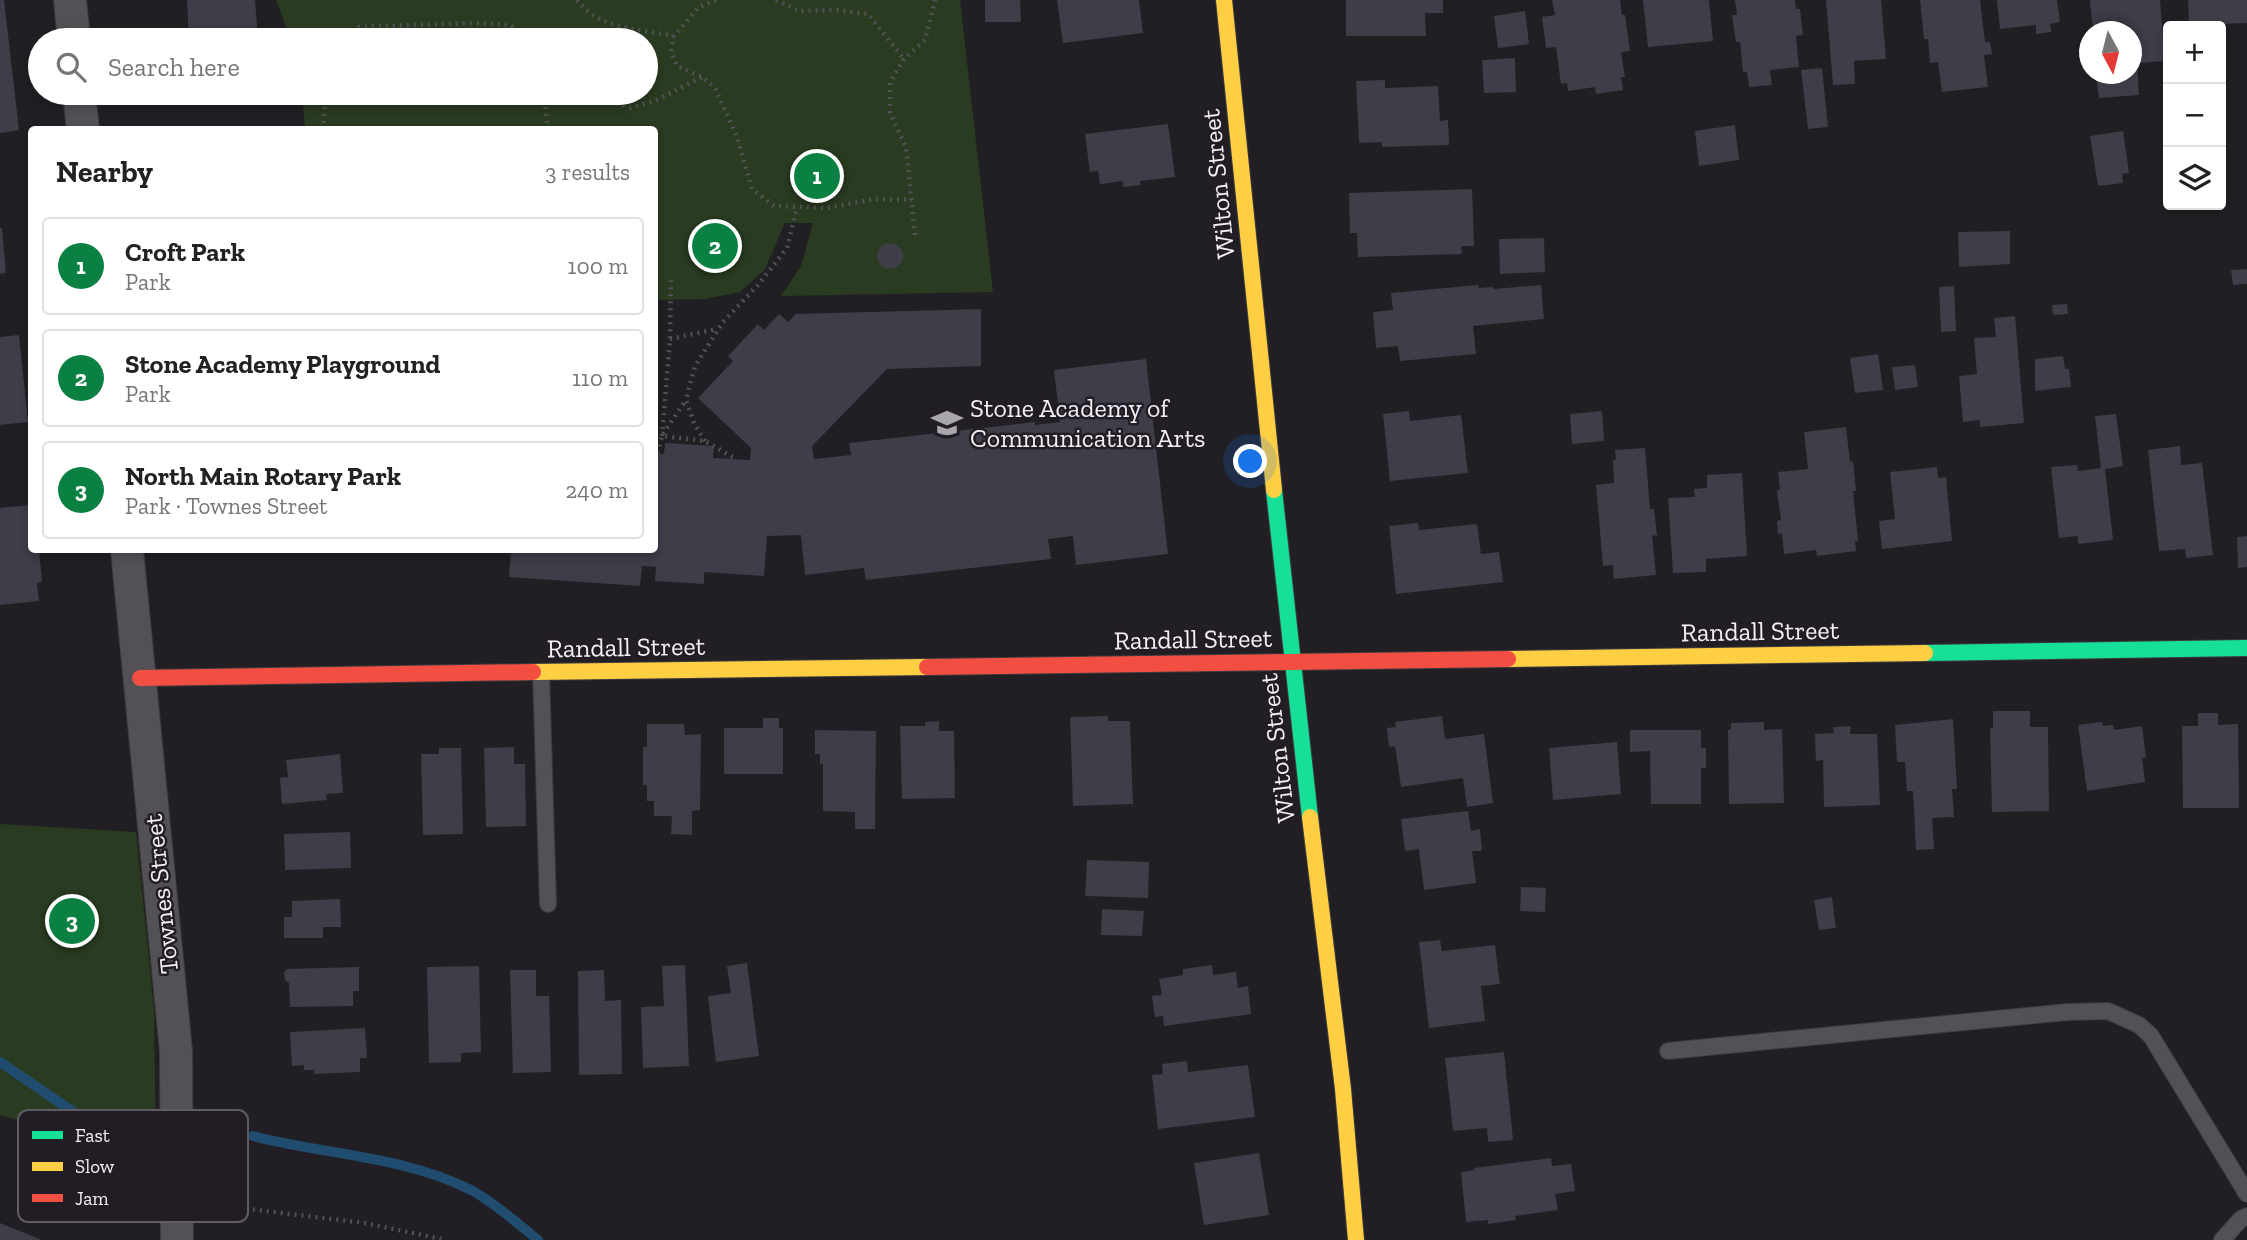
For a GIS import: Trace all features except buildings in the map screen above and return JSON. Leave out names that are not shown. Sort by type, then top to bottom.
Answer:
[{"type":"street","points":[[70,0],[73,28]]},
{"type":"street","name":"Wilton Street","points":[[1224,0],[1292,662],[1343,1089],[1356,1240]]},
{"type":"street","points":[[80,105],[83,126]]},
{"type":"street","name":"Townes Street","points":[[127,553],[176,1051],[176,1110]]},
{"type":"street","name":"Randall Street","points":[[140,678],[2247,649]]},
{"type":"street","name":"Townes Street","points":[[177,1222],[177,1240]]},
{"type":"lane","points":[[541,673],[548,904]]},
{"type":"lane","points":[[1668,1051],[2068,1012],[2108,1011],[2139,1026],[2151,1037],[2247,1194]]},
{"type":"lane","points":[[2222,1240],[2247,1216]]},
{"type":"path","points":[[577,0],[584,9],[605,23],[632,28]]},
{"type":"path","points":[[716,0],[699,7],[674,36],[671,51],[677,66],[702,77],[715,88],[737,137],[752,190],[774,206],[826,208],[875,199],[912,200]]},
{"type":"path","points":[[776,0],[799,11],[836,10],[867,14],[904,59]]},
{"type":"path","points":[[915,235],[906,147],[890,113],[890,82],[904,59],[925,40],[935,0]]},
{"type":"path","points":[[358,28],[472,23],[510,25],[514,28]]},
{"type":"path","points":[[658,33],[674,36]]},
{"type":"path","points":[[658,99],[702,77]]},
{"type":"path","points":[[323,126],[325,105]]},
{"type":"path","points":[[545,105],[548,126]]},
{"type":"path","points":[[622,105],[630,108],[640,105]]},
{"type":"path","points":[[662,436],[686,400],[695,366],[718,329],[788,248],[797,207]]},
{"type":"path","points":[[658,450],[662,436],[670,339],[671,277]]},
{"type":"path","points":[[670,339],[718,329]]},
{"type":"path","points":[[686,400],[694,423],[705,441]]},
{"type":"path","points":[[662,436],[705,441],[736,459]]},
{"type":"path","points":[[248,1209],[365,1223],[446,1240]]},
{"type":"green space","points":[[276,0],[960,0],[993,292],[781,296],[801,266],[813,223],[785,223],[765,269],[740,292],[705,299],[658,300],[658,126],[305,126],[303,105],[658,105],[658,28],[286,28]]},
{"type":"green space","points":[[0,824],[136,832],[154,1009],[155,1110],[18,1110],[18,1120],[0,1115]]},
{"type":"waterway","points":[[0,1062],[70,1110]]},
{"type":"waterway","points":[[253,1136],[393,1163],[447,1179],[482,1196],[538,1240]]},
{"type":"traffic: fast","points":[[1274,490],[1310,817]]},
{"type":"traffic: fast","points":[[1925,653],[2247,648]]},
{"type":"traffic: slow","points":[[1224,0],[1274,490]]},
{"type":"traffic: slow","points":[[1508,659],[1925,653]]},
{"type":"traffic: slow","points":[[533,672],[927,667]]},
{"type":"traffic: slow","points":[[1310,817],[1343,1089],[1356,1240]]},
{"type":"traffic: jam","points":[[927,667],[1508,659]]},
{"type":"traffic: jam","points":[[140,678],[533,672]]},
{"type":"place","name":"Croft Park","points":[[817,176]]},
{"type":"place","name":"Stone Academy Playground","points":[[715,246]]},
{"type":"place","name":"Stone Academy of Communication Arts","points":[[947,423]]},
{"type":"place","name":"North Main Rotary Park","points":[[72,921]]}]
